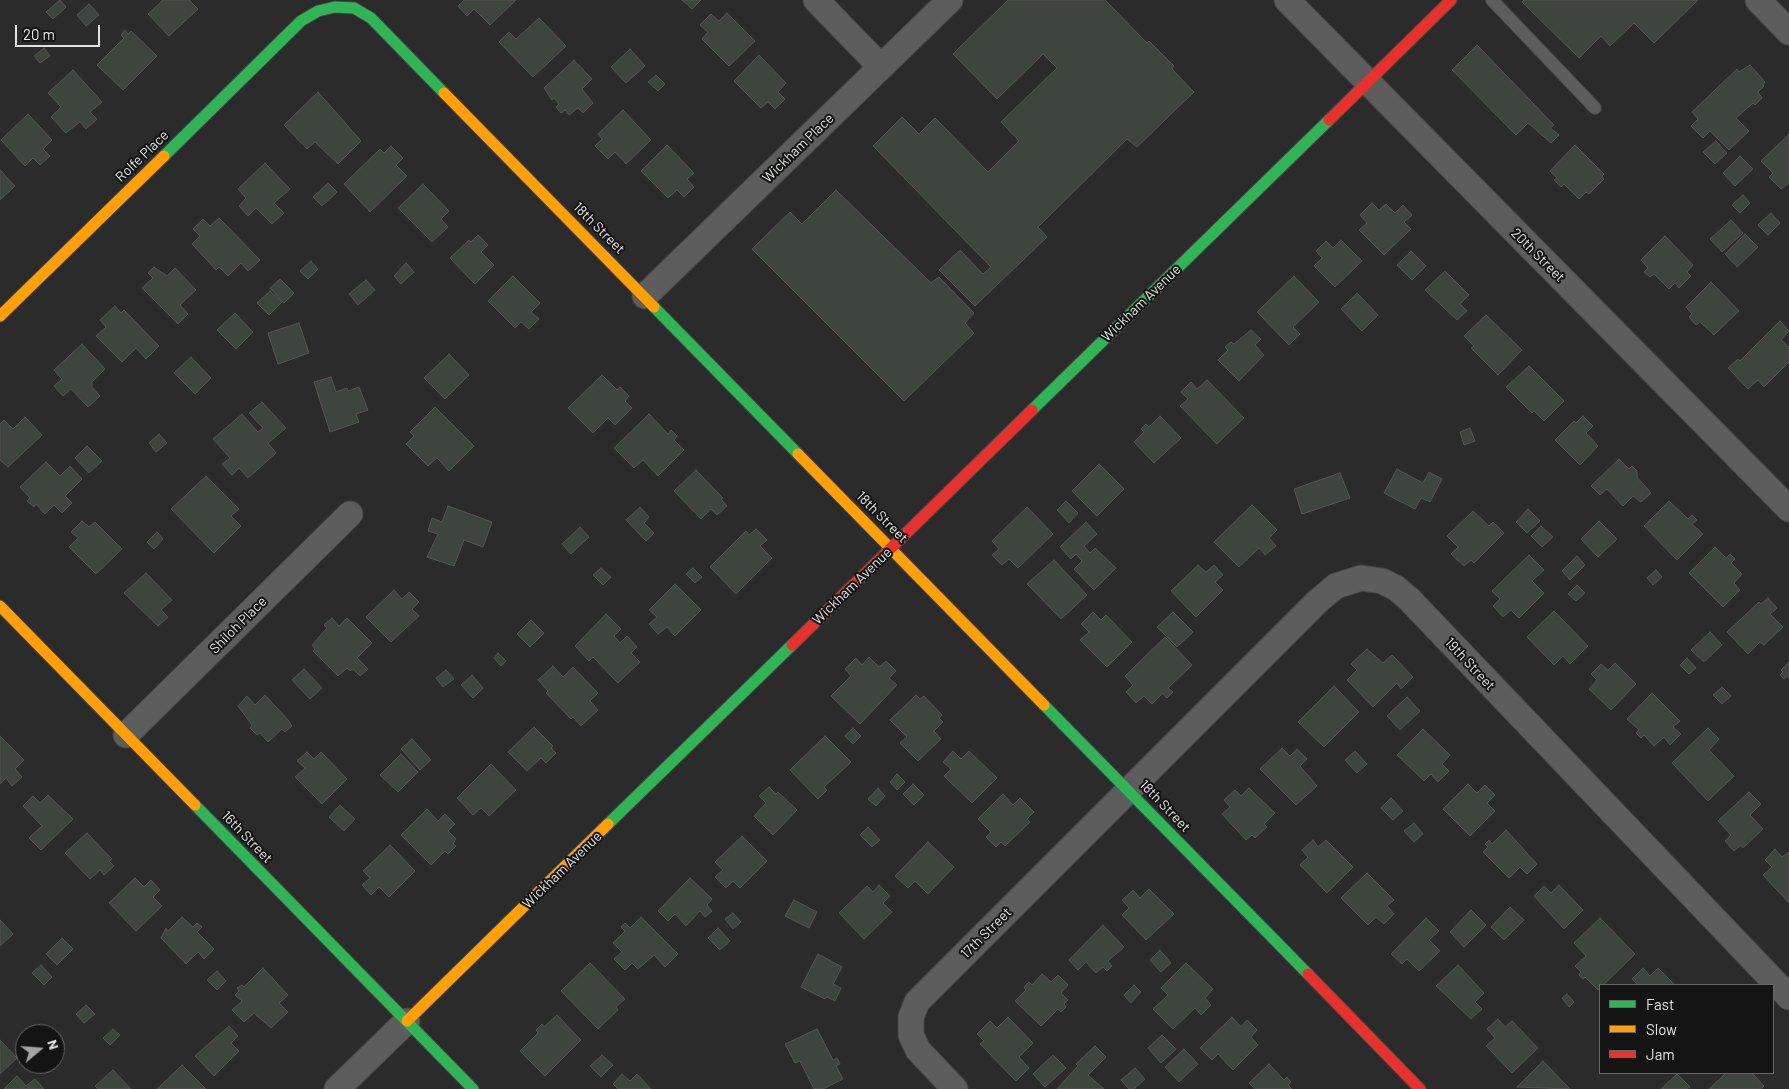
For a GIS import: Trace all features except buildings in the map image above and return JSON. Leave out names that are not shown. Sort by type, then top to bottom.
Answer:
[{"type":"street","points":[[816,0],[881,67]]},
{"type":"street","name":"Wickham Place","points":[[645,296],[950,0]]},
{"type":"street","name":"20th Street","points":[[1287,0],[1789,509]]},
{"type":"street","name":"Wickham Avenue","points":[[338,1089],[1452,0]]},
{"type":"street","points":[[1758,0],[1789,32]]},
{"type":"street","name":"18th Street","points":[[305,19],[318,11],[335,8],[354,8],[371,18],[892,547],[1420,1089]]},
{"type":"street","name":"Rolfe Place","points":[[0,316],[305,19]]},
{"type":"street","name":"Shiloh Place","points":[[126,735],[350,514]]},
{"type":"street","name":"19th Street","points":[[1129,791],[1318,601],[1336,586],[1361,578],[1382,581],[1396,588],[1409,599],[1789,997]]},
{"type":"street","name":"16th Street","points":[[0,606],[473,1089]]},
{"type":"street","name":"17th Street","points":[[955,1089],[918,1050],[911,1035],[911,1018],[917,1002],[1129,791]]},
{"type":"lane","points":[[1492,0],[1595,108]]},
{"type":"traffic: fast","points":[[164,156],[301,21],[318,11],[335,7],[354,8],[371,18],[444,93]]},
{"type":"traffic: fast","points":[[1032,410],[1329,120]]},
{"type":"traffic: fast","points":[[654,307],[798,454]]},
{"type":"traffic: fast","points":[[608,824],[792,645]]},
{"type":"traffic: fast","points":[[1044,705],[1308,974]]},
{"type":"traffic: fast","points":[[195,805],[473,1089]]},
{"type":"traffic: slow","points":[[444,93],[654,307]]},
{"type":"traffic: slow","points":[[0,316],[164,156]]},
{"type":"traffic: slow","points":[[798,454],[1044,705]]},
{"type":"traffic: slow","points":[[0,606],[195,805]]},
{"type":"traffic: slow","points":[[407,1021],[608,824]]},
{"type":"traffic: jam","points":[[1329,120],[1451,0]]},
{"type":"traffic: jam","points":[[792,645],[1032,410]]},
{"type":"traffic: jam","points":[[1308,974],[1420,1089]]}]
